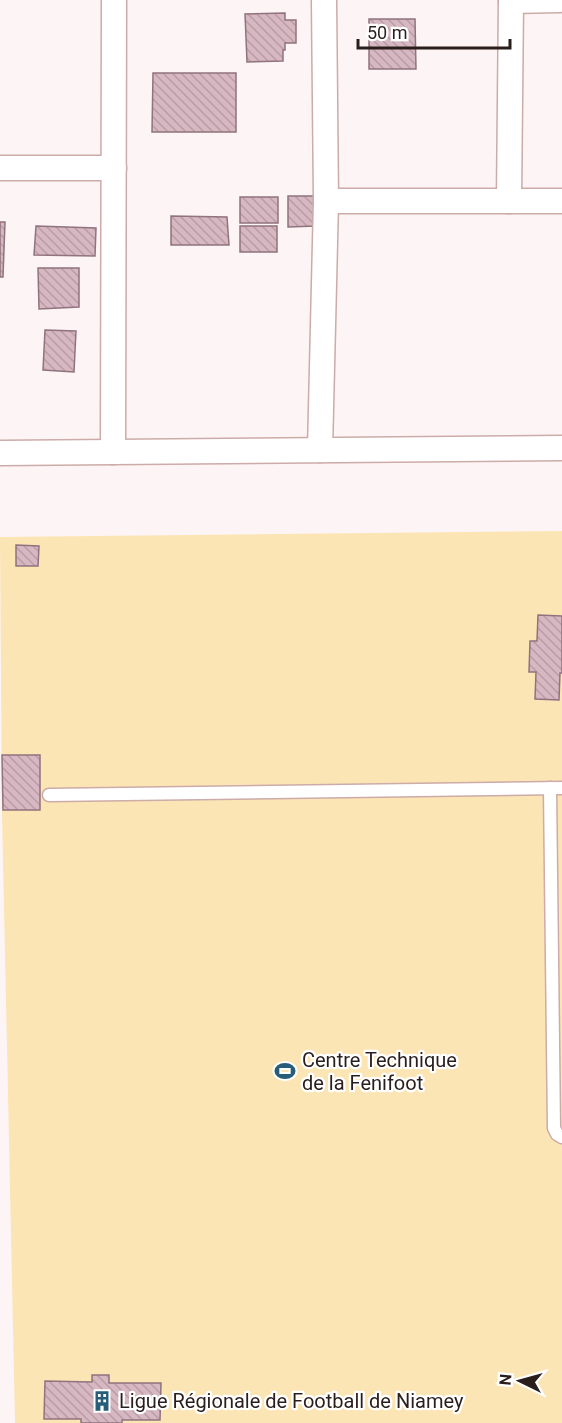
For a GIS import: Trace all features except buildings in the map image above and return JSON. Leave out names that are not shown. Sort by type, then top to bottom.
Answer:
[{"type":"street","points":[[113,452],[114,0]]},
{"type":"street","points":[[320,450],[326,201],[324,0]]},
{"type":"street","points":[[509,201],[511,0],[559,0]]},
{"type":"street","points":[[0,168],[114,168]]},
{"type":"street","points":[[326,201],[562,201]]},
{"type":"street","points":[[0,453],[562,448]]},
{"type":"lane","points":[[49,795],[556,788],[554,1128],[562,1137]]},
{"type":"shaded area","name":"Centre Technique de la Fenifoot","points":[[562,531],[562,1423],[15,1423],[2,814],[0,537]]},
{"type":"place","name":"Centre Technique de la Fenifoot","points":[[285,1071]]},
{"type":"place","name":"Ligue Régionale de Football de Niamey","points":[[102,1401]]}]
